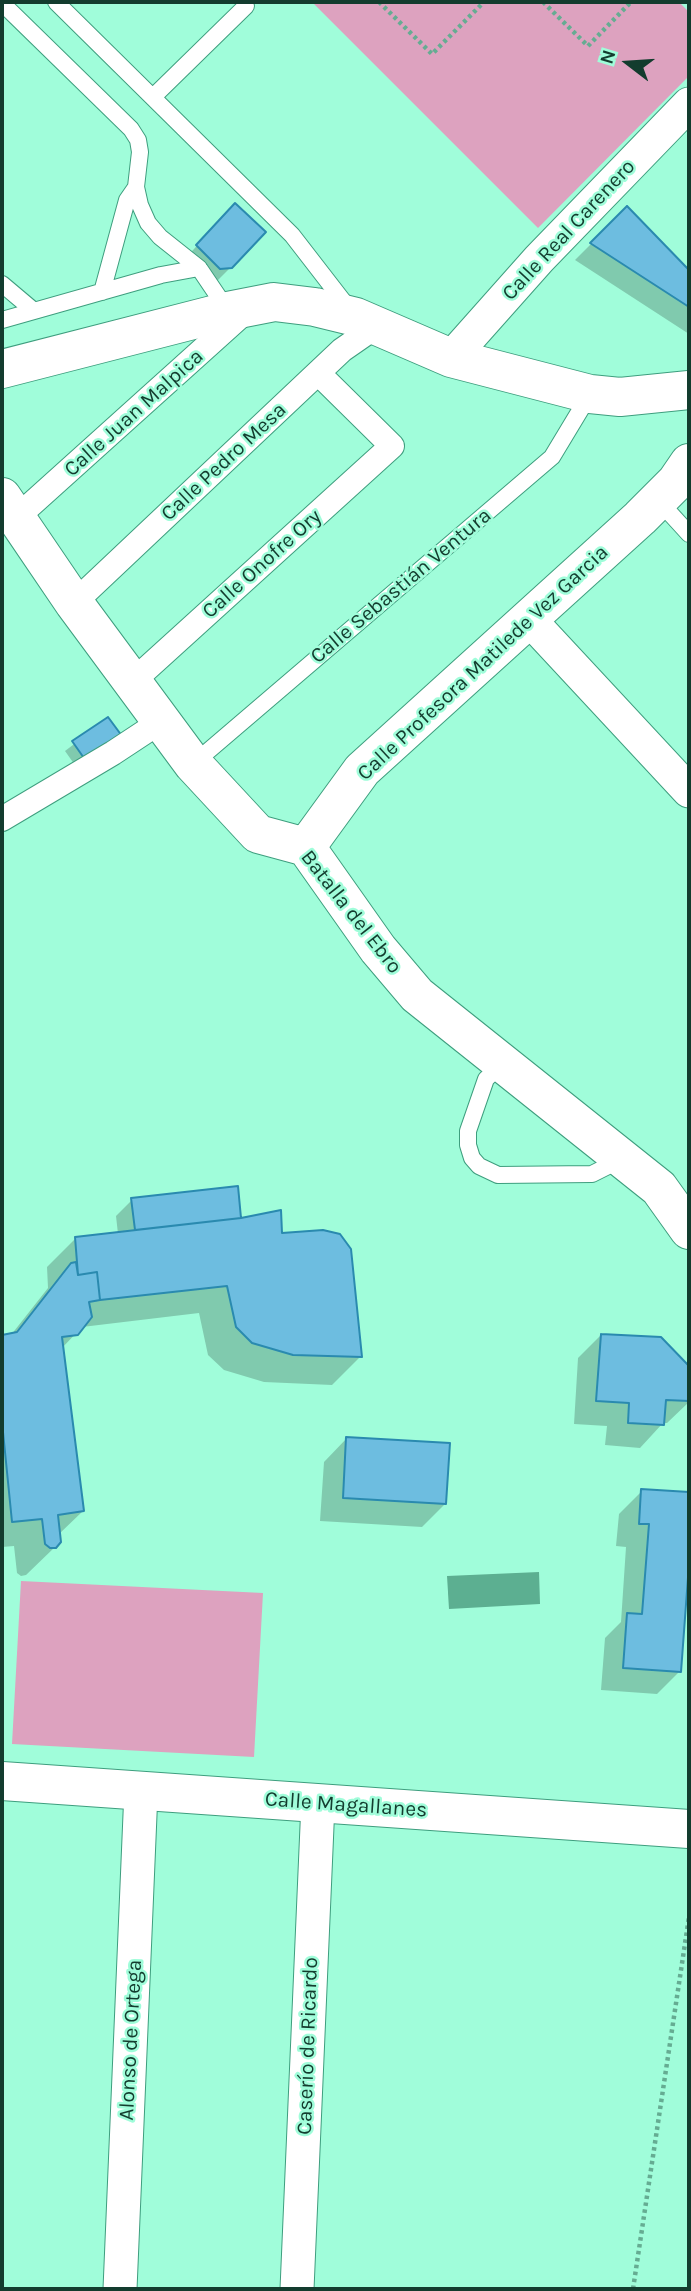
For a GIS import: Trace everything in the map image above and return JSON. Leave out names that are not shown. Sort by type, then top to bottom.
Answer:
[{"type":"street","name":"Calle Real Carenero","points":[[451,358],[539,258],[689,104]]},
{"type":"street","points":[[2,369],[274,302],[316,307],[367,321],[451,358],[590,394],[620,397],[689,390]]},
{"type":"street","name":"Calle Juan Malpica","points":[[9,508],[240,309]]},
{"type":"street","name":"Calle Pedro Mesa","points":[[74,603],[342,350],[367,321]]},
{"type":"street","name":"Calle Onofre Ory","points":[[132,682],[393,446],[318,373]]},
{"type":"street","name":"Calle Profesora Matilede Vez Garcia","points":[[306,846],[362,770],[649,509],[676,482],[689,463]]},
{"type":"street","name":"Batalla del Ebro","points":[[9,508],[160,722],[193,764],[258,834],[306,846],[378,949],[417,995],[659,1188],[689,1230]]},
{"type":"street","points":[[529,619],[689,791]]},
{"type":"street","points":[[2,819],[160,722]]},
{"type":"street","name":"Calle Magallanes","points":[[2,1781],[689,1827]]},
{"type":"street","name":"Alonso de Ortega","points":[[120,2289],[141,1791]]},
{"type":"street","name":"Caserío de Ricardo","points":[[297,2289],[318,1803]]},
{"type":"lane","points":[[56,2],[292,235],[367,321]]},
{"type":"lane","points":[[2,3],[131,129],[138,140],[140,152],[136,187],[148,223],[240,309]]},
{"type":"lane","points":[[153,97],[246,6]]},
{"type":"lane","points":[[102,292],[127,200],[136,187]]},
{"type":"lane","points":[[2,320],[160,275],[199,268]]},
{"type":"lane","points":[[2,284],[34,311]]},
{"type":"lane","name":"Calle Sebastián Ventura","points":[[193,764],[552,457],[590,394]]},
{"type":"lane","points":[[649,509],[689,534]]},
{"type":"lane","points":[[503,1063],[486,1080],[468,1131],[472,1158],[479,1166],[498,1175],[592,1174],[623,1159]]},
{"type":"path","points":[[379,2],[432,54],[484,2]]},
{"type":"path","points":[[543,2],[588,46],[631,2]]},
{"type":"path","points":[[633,2289],[689,1917]]},
{"type":"shaded area","points":[[312,2],[679,2],[689,12],[689,76],[538,228]]},
{"type":"shaded area","points":[[539,1572],[540,1604],[449,1609],[447,1576]]},
{"type":"shaded area","points":[[21,1581],[263,1593],[254,1757],[12,1744]]},
{"type":"building","points":[[235,203],[266,232],[232,268],[220,269],[196,245]]},
{"type":"building","points":[[627,206],[689,270],[689,307],[590,243]]},
{"type":"building","points":[[108,717],[122,736],[86,761],[72,741]]},
{"type":"building","points":[[238,1186],[241,1218],[135,1230],[131,1198]]},
{"type":"building","points":[[281,1210],[282,1233],[323,1230],[340,1234],[351,1249],[362,1357],[293,1355],[252,1343],[236,1327],[227,1286],[100,1300],[97,1272],[78,1275],[75,1237],[241,1218]]},
{"type":"building","points":[[76,1262],[78,1275],[97,1272],[100,1300],[89,1302],[92,1317],[78,1335],[62,1337],[84,1511],[58,1515],[61,1542],[56,1548],[50,1548],[45,1544],[42,1519],[12,1522],[2,1422],[2,1335],[17,1332],[71,1263]]},
{"type":"building","points":[[601,1334],[661,1337],[689,1366],[689,1401],[666,1400],[664,1425],[628,1423],[629,1403],[596,1401]]},
{"type":"building","points":[[346,1437],[450,1443],[446,1504],[343,1498]]},
{"type":"building","points":[[641,1489],[689,1492],[689,1564],[681,1672],[623,1668],[627,1613],[642,1614],[649,1524],[639,1524]]}]
